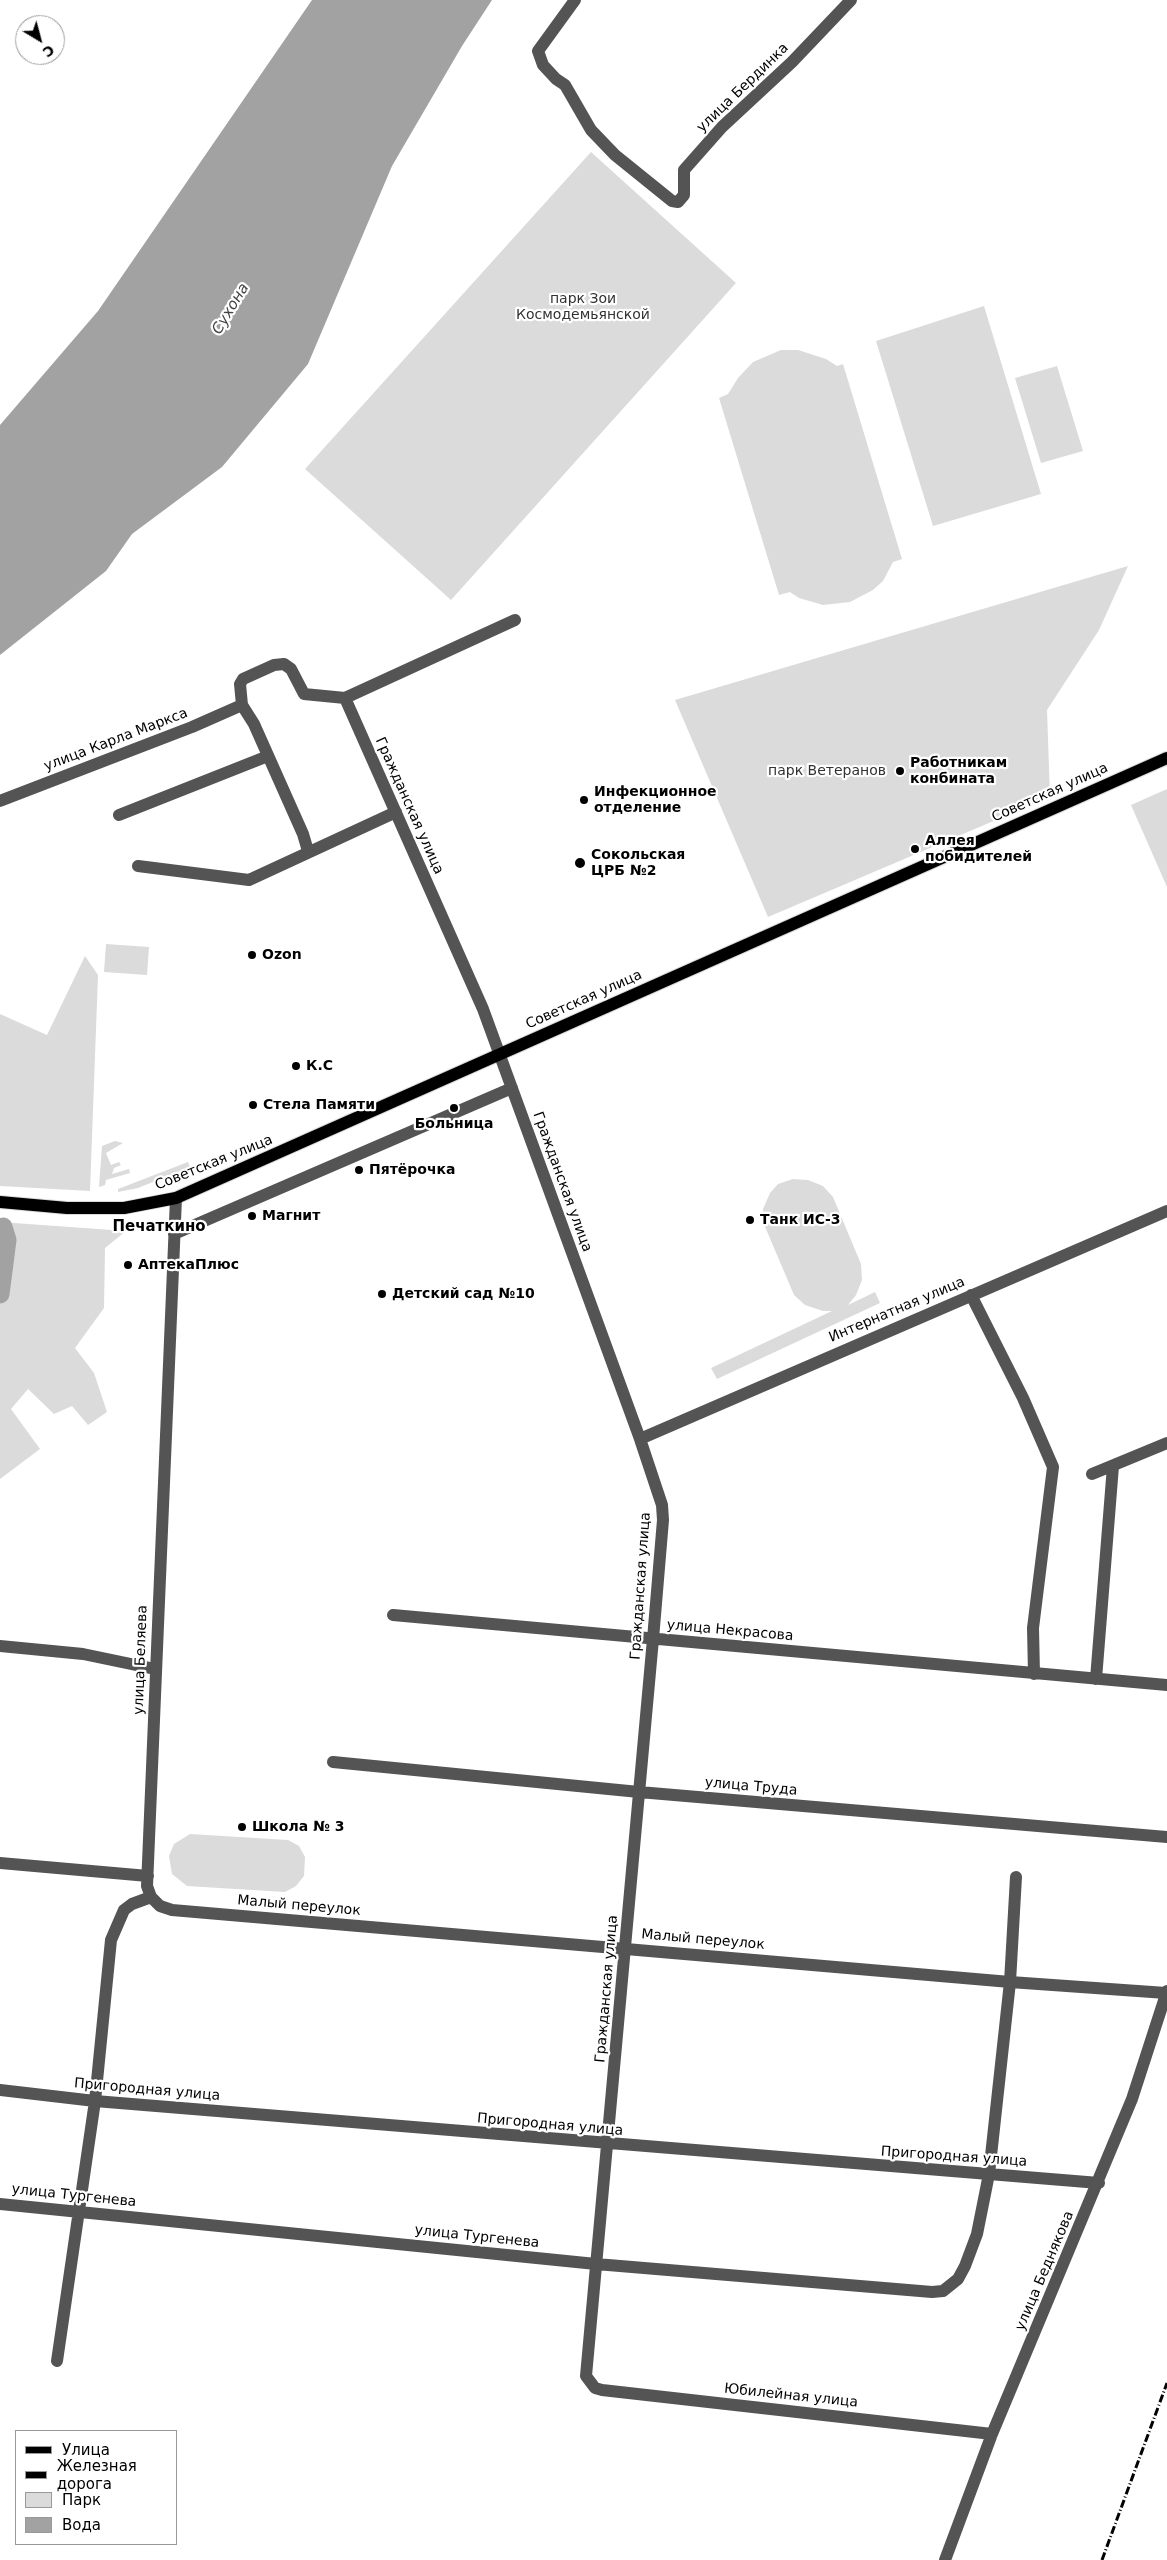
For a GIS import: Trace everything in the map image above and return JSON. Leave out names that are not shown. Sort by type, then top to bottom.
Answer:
[{"type":"main road","name":"Советская улица","points":[[0,1202],[67,1208],[124,1208],[176,1198],[1167,758]]},
{"type":"street","name":"улица Бердинка","points":[[575,0],[538,52],[544,65],[565,86],[592,130],[615,155],[672,201],[678,202],[684,195],[684,170],[722,127],[792,62],[851,0]]},
{"type":"street","points":[[308,851],[268,756],[242,705],[240,684],[243,680],[280,664],[291,669],[304,694],[345,698],[515,620]]},
{"type":"street","name":"Гражданская улица","points":[[345,698],[483,1008],[658,1490],[663,1520],[608,2145],[586,2368],[590,2383]]},
{"type":"street","name":"улица Карла Маркса","points":[[0,801],[192,727],[242,705]]},
{"type":"street","points":[[119,815],[268,756]]},
{"type":"street","points":[[138,866],[249,880],[308,851],[396,812]]},
{"type":"street","points":[[174,1234],[512,1088]]},
{"type":"street","name":"улица Беляева","points":[[151,1897],[147,1886],[176,1198]]},
{"type":"street","name":"Интернатная улица","points":[[640,1439],[1167,1211]]},
{"type":"street","points":[[971,1295],[1023,1398],[1053,1467],[1034,1628],[1034,1674]]},
{"type":"street","points":[[1092,1474],[1167,1443]]},
{"type":"street","points":[[1096,1679],[1113,1466]]},
{"type":"street","name":"улица Некрасова","points":[[393,1615],[1167,1685]]},
{"type":"street","points":[[0,1646],[83,1654],[155,1669]]},
{"type":"street","name":"улица Труда","points":[[333,1762],[639,1792],[1167,1837]]},
{"type":"street","points":[[0,1863],[148,1876]]},
{"type":"street","points":[[989,2174],[1010,1982],[1016,1877]]},
{"type":"street","points":[[57,2361],[76,2219],[80,2212],[95,2102],[111,1940],[124,1910],[132,1904],[151,1897]]},
{"type":"street","name":"Малый переулок","points":[[151,1897],[160,1906],[172,1910],[1010,1982],[1167,1992]]},
{"type":"street","name":"улица Беднякова","points":[[944,2560],[992,2434],[1099,2183],[1132,2099],[1167,1992]]},
{"type":"street","name":"Пригородная улица","points":[[0,2090],[95,2102],[608,2145],[1099,2183]]},
{"type":"street","name":"улица Тургенева","points":[[0,2204],[596,2264],[932,2292],[950,2287],[965,2266],[977,2234],[989,2174]]},
{"type":"street","name":"Юбилейная улица","points":[[590,2383],[602,2390],[992,2434]]},
{"type":"green space","name":"парк Зои Космодемьянской","points":[[591,152],[736,283],[451,600],[305,469]]},
{"type":"green space","points":[[984,306],[1041,494],[933,526],[876,341]]},
{"type":"green space","points":[[781,350],[798,350],[826,359],[837,366],[843,364],[902,559],[893,562],[883,581],[873,590],[850,602],[823,605],[799,598],[790,592],[779,595],[719,398],[728,394],[738,378],[753,362]]},
{"type":"green space","points":[[1057,366],[1083,451],[1041,463],[1015,378]]},
{"type":"green space","name":"парк Ветеранов","points":[[1128,566],[1099,630],[1047,710],[1050,797],[768,917],[675,700]]},
{"type":"green space","points":[[1167,789],[1167,887],[1131,805]]},
{"type":"green space","points":[[106,944],[149,947],[147,975],[104,972]]},
{"type":"green space","points":[[85,956],[98,975],[90,1191],[0,1186],[0,1014],[47,1035]]},
{"type":"green space","points":[[115,1141],[123,1143],[106,1153],[111,1165],[119,1162],[121,1165],[114,1168],[112,1174],[129,1169],[130,1173],[106,1180],[105,1185],[99,1187],[102,1146]]},
{"type":"green space","points":[[188,1162],[190,1167],[138,1188],[118,1192],[118,1189]]},
{"type":"green space","points":[[793,1179],[808,1180],[823,1186],[833,1197],[861,1264],[862,1280],[856,1295],[848,1305],[875,1292],[880,1303],[717,1379],[711,1368],[832,1311],[823,1311],[805,1305],[794,1295],[763,1222],[763,1209],[770,1193],[778,1184]]},
{"type":"green space","points":[[0,1222],[126,1231],[105,1248],[104,1308],[75,1348],[94,1373],[107,1412],[88,1425],[72,1406],[54,1414],[28,1389],[11,1409],[40,1449],[0,1479]]},
{"type":"green space","points":[[190,1834],[288,1840],[299,1846],[305,1857],[304,1876],[296,1886],[285,1892],[187,1886],[172,1874],[169,1856],[174,1844]]},
{"type":"water","name":"Сухона","points":[[312,0],[492,0],[462,46],[392,166],[308,364],[222,467],[132,534],[106,571],[0,655],[0,425],[98,311]]},
{"type":"waterway","points":[[0,1294],[7,1240],[3,1227]]},
{"type":"railway","points":[[1102,2560],[1167,2383]]},
{"type":"place","name":"Работникам конбината","points":[[900,771]]},
{"type":"place","name":"Инфекционное отделение","points":[[584,800]]},
{"type":"place","name":"Аллея побидителей","points":[[915,849]]},
{"type":"place","name":"Сокольская ЦРБ №2","points":[[580,863]]},
{"type":"place","name":"Ozon","points":[[252,955]]},
{"type":"place","name":"К.С","points":[[296,1066]]},
{"type":"place","name":"Стела Памяти","points":[[253,1105]]},
{"type":"place","name":"Больница","points":[[454,1108]]},
{"type":"place","name":"Пятёрочка","points":[[359,1170]]},
{"type":"place","name":"Магнит","points":[[252,1216]]},
{"type":"place","name":"Танк ИС-3","points":[[750,1220]]},
{"type":"place","name":"АптекаПлюс","points":[[128,1265]]},
{"type":"place","name":"Детский сад №10","points":[[382,1294]]},
{"type":"place","name":"Школа № 3","points":[[242,1827]]},
{"type":"district","name":"Печаткино","points":[[159,1227]]}]
